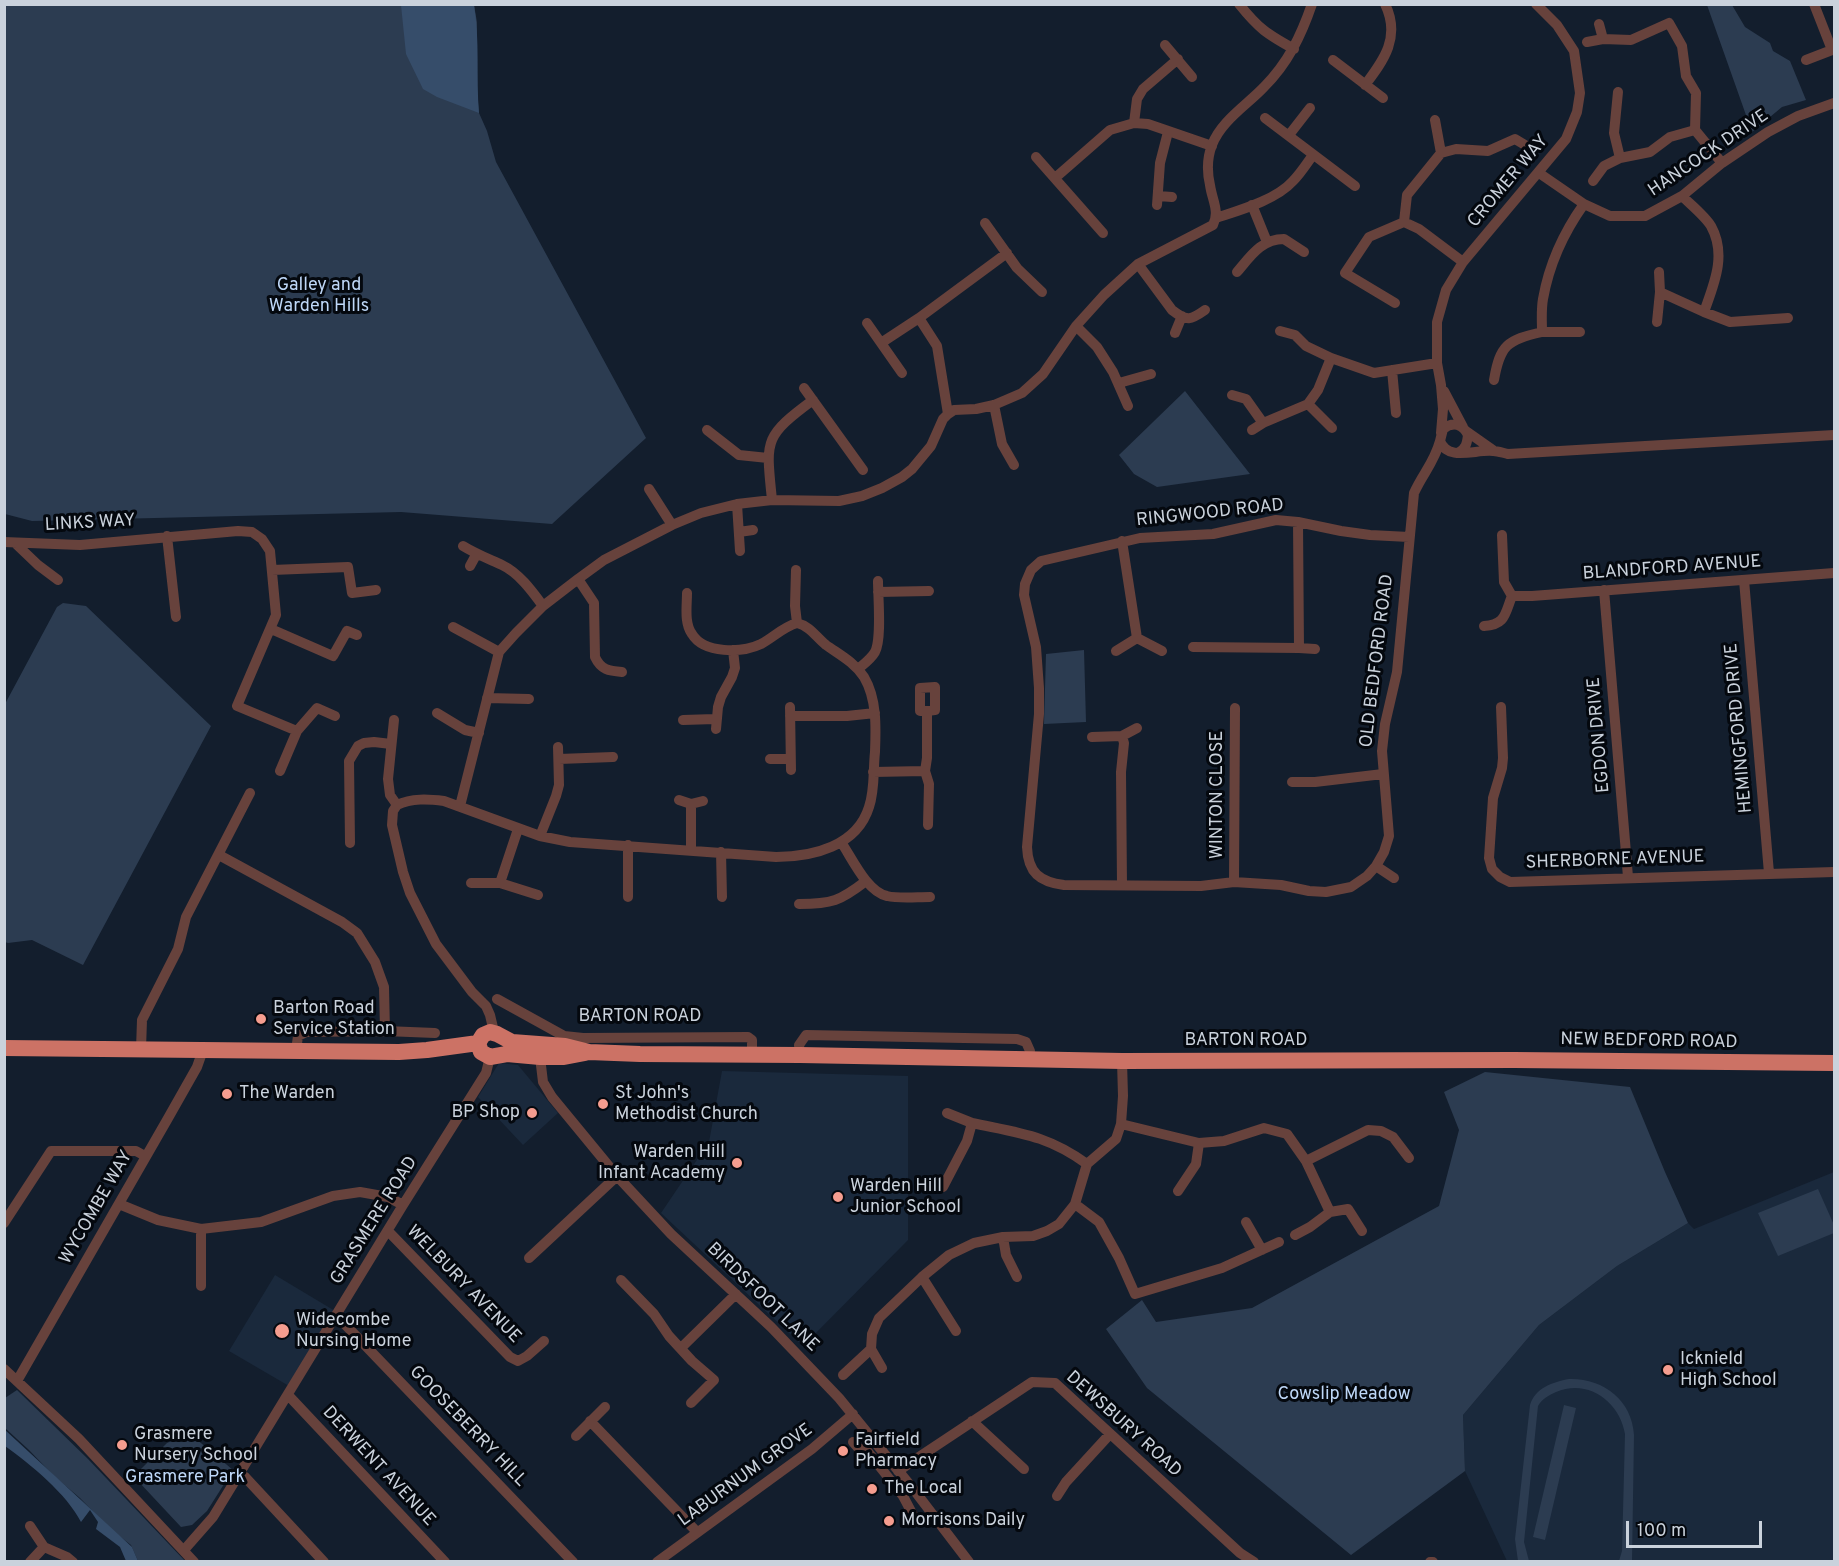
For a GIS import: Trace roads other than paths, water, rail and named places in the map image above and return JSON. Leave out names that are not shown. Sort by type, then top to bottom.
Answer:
[{"type":"highway","points":[[497,1034],[503,1046],[494,1056],[481,1052],[478,1043],[483,1035],[497,1034]]},
{"type":"highway","name":"BARTON ROAD","points":[[497,1034],[512,1042],[565,1046],[589,1052],[640,1054],[1122,1061],[1464,1060]]},
{"type":"highway","points":[[4,1048],[399,1052],[478,1043]]},
{"type":"highway","name":"BARTON ROAD","points":[[494,1056],[507,1054],[564,1057],[589,1052]]},
{"type":"highway","name":"NEW BEDFORD ROAD","points":[[1464,1060],[1834,1063]]},
{"type":"street","points":[[1239,4],[1266,34],[1294,49]]},
{"type":"street","points":[[460,806],[499,652],[543,606],[604,560],[672,525],[701,513],[737,504],[772,500],[839,501],[882,488],[902,477],[916,465],[931,446],[943,419],[948,414],[954,410],[994,405],[1022,393],[1043,374],[1076,326],[1104,295],[1138,264],[1213,225],[1217,213],[1207,162],[1217,134],[1266,85],[1294,49],[1304,29],[1312,4]]},
{"type":"street","points":[[1365,85],[1382,62],[1389,47],[1391,30],[1386,4]]},
{"type":"street","name":"CROMER WAY","points":[[1441,437],[1443,409],[1437,363],[1437,322],[1446,290],[1463,262],[1566,139],[1577,112],[1580,93],[1574,51],[1557,25],[1536,4]]},
{"type":"street","points":[[1806,60],[1833,50],[1814,4]]},
{"type":"street","points":[[1587,42],[1603,39],[1631,40],[1669,23],[1682,46],[1686,75],[1696,93],[1695,130],[1722,163]]},
{"type":"street","points":[[1599,24],[1603,39]]},
{"type":"street","points":[[1165,45],[1192,76]]},
{"type":"street","points":[[1134,123],[1137,99],[1143,89],[1178,59]]},
{"type":"street","points":[[1333,60],[1383,98]]},
{"type":"street","points":[[1618,92],[1614,132],[1620,158]]},
{"type":"street","name":"HANCOCK DRIVE","points":[[1539,173],[1584,204],[1610,216],[1645,216],[1682,196],[1722,163],[1768,132],[1798,116],[1834,103]]},
{"type":"street","points":[[1289,135],[1310,108]]},
{"type":"street","points":[[1265,118],[1355,186]]},
{"type":"street","points":[[1435,120],[1441,153]]},
{"type":"street","points":[[1055,178],[1110,130],[1134,123],[1148,124],[1212,146]]},
{"type":"street","points":[[1593,181],[1604,166],[1620,158],[1650,152],[1670,137],[1695,130]]},
{"type":"street","points":[[1168,132],[1160,163],[1157,201],[1172,197]]},
{"type":"street","points":[[1404,222],[1407,195],[1441,153],[1456,149],[1488,151],[1515,139],[1525,145]]},
{"type":"street","points":[[1216,218],[1267,200],[1286,188],[1313,155]]},
{"type":"street","points":[[1036,157],[1103,233]]},
{"type":"street","points":[[1682,196],[1711,226],[1718,248],[1718,273],[1704,312]]},
{"type":"street","points":[[1542,332],[1542,301],[1549,273],[1567,230],[1584,204]]},
{"type":"street","points":[[1252,205],[1267,242]]},
{"type":"street","points":[[1395,303],[1346,273],[1369,237],[1404,222],[1419,229],[1463,262]]},
{"type":"street","points":[[985,223],[1017,268],[1042,292]]},
{"type":"street","points":[[1237,272],[1257,248],[1267,242],[1284,239],[1304,252]]},
{"type":"street","points":[[881,343],[920,318],[1007,253]]},
{"type":"street","points":[[1138,264],[1172,310],[1186,319],[1193,318],[1205,310]]},
{"type":"street","points":[[1657,322],[1659,272]]},
{"type":"street","points":[[1660,292],[1730,322],[1788,318]]},
{"type":"street","points":[[1175,333],[1182,316]]},
{"type":"street","points":[[920,318],[937,346],[948,414]]},
{"type":"street","points":[[867,322],[902,373]]},
{"type":"street","points":[[1076,326],[1097,347],[1119,383],[1128,406]]},
{"type":"street","points":[[1280,331],[1294,335],[1306,346],[1331,358],[1374,373],[1437,363]]},
{"type":"street","points":[[1494,381],[1498,359],[1506,347],[1518,338],[1542,332],[1580,332]]},
{"type":"street","points":[[1252,430],[1308,404],[1318,390],[1331,358]]},
{"type":"street","points":[[1392,370],[1396,413]]},
{"type":"street","points":[[1119,383],[1151,374]]},
{"type":"street","name":"CROMER WAY","points":[[1441,385],[1465,429]]},
{"type":"street","points":[[804,388],[862,470]]},
{"type":"street","points":[[1232,394],[1246,399],[1263,423]]},
{"type":"street","points":[[772,500],[768,458],[770,442],[785,421],[813,400]]},
{"type":"street","points":[[1308,404],[1332,429]]},
{"type":"street","points":[[994,405],[1002,444],[1014,465]]},
{"type":"street","points":[[1493,450],[1455,424],[1451,424],[1441,437],[1443,448],[1456,453],[1493,450],[1508,454],[1834,435]]},
{"type":"street","points":[[1432,463],[1462,451],[1468,435],[1465,429]]},
{"type":"street","points":[[707,430],[739,455],[768,458]]},
{"type":"street","name":"OLD BEDFORD ROAD","points":[[1038,661],[1039,714],[1027,858],[1038,877],[1051,884],[1064,885],[1201,886],[1234,882],[1281,885],[1326,892],[1351,887],[1367,876],[1376,866],[1389,836],[1382,752],[1399,661],[1414,493],[1418,482],[1432,463],[1441,437]]},
{"type":"street","points":[[649,489],[672,525]]},
{"type":"street","points":[[647,508],[657,501]]},
{"type":"street","points":[[737,504],[740,551]]},
{"type":"street","name":"RINGWOOD ROAD","points":[[1038,661],[1024,595],[1025,584],[1031,570],[1041,561],[1122,541],[1213,534],[1276,520],[1360,534],[1409,537]]},
{"type":"street","points":[[1298,522],[1299,648]]},
{"type":"street","points":[[739,532],[753,530]]},
{"type":"street","name":"LINKS WAY","points":[[10,542],[80,545],[167,536],[252,532],[262,539],[270,551],[276,615],[237,706],[297,731]]},
{"type":"street","points":[[1484,626],[1496,626],[1502,620],[1512,596],[1504,582],[1502,535]]},
{"type":"street","points":[[167,536],[176,617]]},
{"type":"street","name":"RINGWOOD ROAD","points":[[1122,541],[1137,638]]},
{"type":"street","name":"LINKS WAY","points":[[10,542],[58,580]]},
{"type":"street","points":[[463,546],[515,574],[543,606]]},
{"type":"street","points":[[470,566],[476,555]]},
{"type":"street","points":[[272,570],[348,567],[352,593],[376,590]]},
{"type":"street","points":[[796,570],[797,623]]},
{"type":"street","name":"BLANDFORD AVENUE","points":[[1512,596],[1834,573]]},
{"type":"street","points":[[578,579],[594,603],[595,657],[604,669],[622,672]]},
{"type":"street","name":"HEMINGFORD DRIVE","points":[[1744,580],[1769,873]]},
{"type":"street","points":[[796,583],[808,583]]},
{"type":"street","points":[[858,669],[870,659],[876,650],[878,587],[929,591]]},
{"type":"street","name":"EGDON DRIVE","points":[[1604,590],[1628,877]]},
{"type":"street","points":[[497,1034],[486,1006],[472,992],[436,944],[410,893],[402,872],[392,825],[393,811],[397,805],[413,800],[428,799],[460,806],[540,836],[570,842],[791,857],[817,852],[841,842],[861,826],[867,815],[873,772],[875,713],[872,695],[858,669],[825,644],[810,629],[797,623],[749,648],[733,650],[701,644],[692,635],[687,624],[692,609],[687,593]]},
{"type":"street","points":[[271,629],[333,656],[346,631],[357,635]]},
{"type":"street","points":[[458,633],[499,652]]},
{"type":"street","points":[[1116,651],[1137,638],[1162,651]]},
{"type":"street","points":[[1193,646],[1315,649]]},
{"type":"street","points":[[683,720],[716,724],[721,697],[735,668],[733,650]]},
{"type":"street","points":[[488,698],[529,699]]},
{"type":"street","name":"SHERBORNE AVENUE","points":[[1501,707],[1503,758],[1493,798],[1489,858],[1492,869],[1500,877],[1510,882],[1834,872]]},
{"type":"street","points":[[280,771],[297,731],[317,708],[335,716]]},
{"type":"street","name":"WINTON CLOSE","points":[[1234,882],[1235,708]]},
{"type":"street","points":[[927,711],[925,771],[929,784],[928,825]]},
{"type":"street","points":[[770,759],[791,765],[790,712],[847,716],[875,713]]},
{"type":"street","points":[[437,713],[465,730],[479,733]]},
{"type":"street","points":[[394,720],[390,744],[389,788],[390,795],[397,805]]},
{"type":"street","points":[[1092,737],[1122,736],[1137,728]]},
{"type":"street","points":[[1122,736],[1124,743],[1121,772],[1122,885]]},
{"type":"street","points":[[351,843],[349,761],[358,746],[364,743],[390,744]]},
{"type":"street","points":[[540,836],[559,784],[558,747]]},
{"type":"street","points":[[559,759],[614,757]]},
{"type":"street","points":[[873,772],[925,771]]},
{"type":"street","points":[[1292,782],[1315,782],[1383,774]]},
{"type":"street","points":[[141,1049],[142,1020],[178,949],[186,917],[250,794]]},
{"type":"street","points":[[679,800],[691,804],[703,801]]},
{"type":"street","points":[[691,804],[691,850]]},
{"type":"street","points":[[338,828],[350,827]]},
{"type":"street","points":[[500,883],[518,829]]},
{"type":"street","points":[[841,842],[866,881],[877,893],[887,896],[930,897]]},
{"type":"street","points":[[628,846],[628,897]]},
{"type":"street","points":[[721,852],[722,897]]},
{"type":"street","points":[[219,855],[342,922],[357,933],[375,962],[384,987],[385,1031]]},
{"type":"street","points":[[1376,866],[1394,878]]},
{"type":"street","points":[[799,904],[837,901],[866,881]]},
{"type":"street","points":[[471,883],[500,883],[538,896]]},
{"type":"street","name":"BARTON ROAD","points":[[497,999],[516,1016],[569,1036],[748,1037],[752,1040],[752,1055]]},
{"type":"street","points":[[296,1051],[298,1036],[306,1032],[435,1033]]},
{"type":"street","points":[[800,1055],[799,1045],[806,1035],[1017,1039],[1026,1042],[1030,1051],[1029,1059]]},
{"type":"street","points":[[869,1037],[869,1056]]},
{"type":"street","name":"WYCOMBE WAY","points":[[17,1381],[197,1067],[203,1050]]},
{"type":"street","name":"GRASMERE ROAD","points":[[184,1550],[213,1517],[486,1073],[494,1056]]},
{"type":"street","name":"BIRDSFOOT LANE","points":[[540,1057],[543,1082],[552,1097],[616,1176],[671,1234],[771,1327],[853,1414],[870,1444],[914,1490],[969,1562]]},
{"type":"street","points":[[882,1368],[871,1349],[872,1334],[879,1318],[922,1276],[949,1255],[974,1243],[1003,1237],[1033,1236],[1047,1231],[1059,1224],[1075,1204],[1087,1164],[1116,1139],[1122,1125],[1122,1061]]},
{"type":"street","points":[[947,1113],[972,1123],[1034,1136],[1054,1143],[1087,1164]]},
{"type":"street","points":[[943,1187],[967,1141],[972,1123]]},
{"type":"street","points":[[1122,1125],[1199,1143],[1224,1141],[1264,1128],[1287,1134],[1306,1161],[1330,1212]]},
{"type":"street","points":[[1306,1161],[1368,1130],[1381,1131],[1394,1137],[1409,1158]]},
{"type":"street","points":[[1178,1191],[1196,1164],[1199,1143]]},
{"type":"street","points":[[4,1223],[51,1151],[136,1151],[145,1156]]},
{"type":"street","points":[[529,1258],[616,1176]]},
{"type":"street","points":[[119,1204],[158,1220],[201,1228],[261,1222],[333,1196],[360,1192],[388,1197],[403,1205]]},
{"type":"street","points":[[1075,1204],[1099,1222],[1135,1294],[1222,1268],[1279,1242]]},
{"type":"street","points":[[1295,1235],[1330,1212],[1348,1209],[1362,1231]]},
{"type":"street","points":[[1246,1222],[1262,1250]]},
{"type":"street","points":[[201,1228],[201,1286]]},
{"type":"street","name":"WELBURY AVENUE","points":[[388,1231],[510,1358],[518,1361],[544,1341]]},
{"type":"street","points":[[1003,1237],[1006,1255],[1017,1277]]},
{"type":"street","points":[[922,1276],[956,1331]]},
{"type":"street","points":[[621,1280],[654,1314],[669,1336],[692,1361],[714,1380],[691,1403]]},
{"type":"street","points":[[681,1348],[736,1294]]},
{"type":"street","name":"GOOSEBERRY HILL","points":[[336,1315],[573,1562]]},
{"type":"street","points":[[843,1375],[871,1349]]},
{"type":"street","points":[[4,1369],[79,1440],[194,1562]]},
{"type":"street","name":"DEWSBURY ROAD","points":[[898,1471],[1032,1382],[1055,1383],[1236,1557],[1254,1562]]},
{"type":"street","name":"DERWENT AVENUE","points":[[288,1395],[445,1562]]},
{"type":"street","points":[[576,1436],[605,1407]]},
{"type":"street","name":"LABURNUM GROVE","points":[[657,1562],[812,1449],[853,1414]]},
{"type":"street","points":[[590,1421],[697,1532]]},
{"type":"street","points":[[972,1422],[1024,1469]]},
{"type":"street","points":[[1057,1496],[1066,1482],[1110,1434]]},
{"type":"street","points":[[853,1442],[860,1450],[870,1444],[913,1515]]},
{"type":"street","points":[[238,1473],[245,1477],[324,1562]]},
{"type":"street","points":[[903,1496],[914,1490]]},
{"type":"street","points":[[30,1526],[44,1547],[73,1562]]},
{"type":"street","points":[[30,1562],[44,1547]]},
{"type":"place","name":"Barton Road Service Station","points":[[261,1019]]},
{"type":"place","name":"The Warden","points":[[227,1094]]},
{"type":"place","name":"St John's Methodist Church","points":[[603,1104]]},
{"type":"place","name":"BP Shop","points":[[532,1113]]},
{"type":"place","name":"Warden Hill Infant Academy","points":[[737,1163]]},
{"type":"place","name":"Warden Hill Junior School","points":[[838,1197]]},
{"type":"place","name":"Widecombe Nursing Home","points":[[282,1331]]},
{"type":"place","name":"Icknield High School","points":[[1668,1370]]},
{"type":"place","name":"Grasmere Nursery School","points":[[122,1445]]},
{"type":"place","name":"Fairfield Pharmacy","points":[[843,1451]]},
{"type":"place","name":"The Local","points":[[872,1489]]},
{"type":"place","name":"Morrisons Daily","points":[[889,1521]]},
{"type":"park label","name":"Galley and Warden Hills","points":[[319,296]]},
{"type":"park label","name":"Cowslip Meadow","points":[[1344,1395]]},
{"type":"park label","name":"Grasmere Park","points":[[185,1478]]}]
